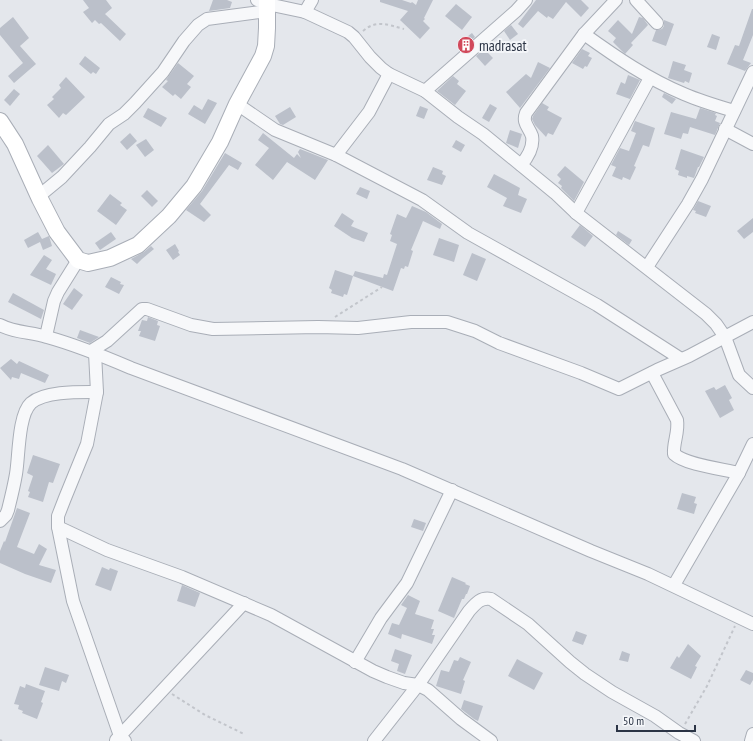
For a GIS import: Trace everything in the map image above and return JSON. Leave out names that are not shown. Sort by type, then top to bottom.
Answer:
[{"type":"street","points":[[305,12],[312,0]]},
{"type":"street","points":[[426,91],[511,16],[526,0]]},
{"type":"street","points":[[521,165],[529,154],[532,140],[525,123],[526,113],[584,34],[616,0]]},
{"type":"street","points":[[637,0],[657,23]]},
{"type":"street","points":[[0,121],[15,144],[57,232],[78,260],[88,263],[110,258],[138,245],[169,216],[194,186],[220,142],[237,104],[263,56],[266,46],[265,4]]},
{"type":"street","points":[[39,196],[62,177],[109,124],[124,114],[135,103],[163,72],[198,25],[207,19],[265,4],[305,12],[348,32],[370,57],[389,74],[426,91],[458,117],[483,134],[555,193],[576,213],[706,314],[716,324],[725,337],[739,375],[753,388]]},
{"type":"street","points":[[584,34],[613,55],[650,78],[685,95],[734,111]]},
{"type":"street","points":[[647,267],[688,204],[753,72]]},
{"type":"street","points":[[336,155],[369,112],[389,74]]},
{"type":"street","points":[[576,213],[650,78]]},
{"type":"street","points":[[237,104],[275,130],[336,155],[422,200],[468,233],[597,304],[681,359]]},
{"type":"street","points":[[725,129],[753,144]]},
{"type":"street","points":[[46,336],[54,301],[78,260]]},
{"type":"street","points":[[93,352],[142,309],[148,309],[192,325],[213,329],[318,327],[358,328],[411,322],[447,322],[619,389],[753,322]]},
{"type":"street","points":[[0,325],[8,329],[46,336],[93,352],[138,371],[402,469],[591,551],[674,585],[753,624]]},
{"type":"street","points":[[93,352],[97,392],[87,444],[64,498],[58,516],[58,527],[73,600],[120,739],[244,603]]},
{"type":"street","points":[[652,373],[678,420],[678,428],[673,448],[674,454],[677,457],[702,465],[739,473]]},
{"type":"street","points":[[0,521],[6,515],[8,510],[16,473],[21,426],[25,413],[31,403],[37,399],[66,393],[97,392]]},
{"type":"street","points":[[674,585],[739,473],[753,444]]},
{"type":"street","points":[[355,662],[381,618],[408,583],[452,490]]},
{"type":"street","points":[[58,527],[107,550],[244,603],[271,615],[355,662],[387,677],[404,683],[418,685],[436,695],[461,719],[491,741]]},
{"type":"street","points":[[374,741],[418,685],[475,604],[485,598],[491,599],[528,624],[585,674],[694,741]]},
{"type":"street","points":[[751,741],[753,734]]},
{"type":"path","points":[[354,38],[368,26],[375,24],[404,30]]},
{"type":"path","points":[[318,327],[382,287]]},
{"type":"path","points":[[680,733],[706,686],[739,617]]},
{"type":"path","points":[[164,690],[205,715],[244,734]]},
{"type":"building","points":[[83,0],[106,0],[112,8],[105,14],[126,34],[120,41],[101,23],[99,24],[95,20],[92,23],[83,12],[89,8]]},
{"type":"building","points":[[213,0],[227,0],[232,2],[230,8],[209,11]]},
{"type":"building","points":[[380,0],[402,0],[412,2],[416,5],[418,0],[433,0],[423,21],[430,28],[420,39],[400,20],[408,11],[380,2]]},
{"type":"building","points":[[536,0],[581,0],[589,8],[581,17],[566,2],[553,19],[548,16],[547,18],[538,11],[523,28],[518,24]]},
{"type":"building","points":[[456,4],[472,17],[462,30],[445,16]]},
{"type":"building","points":[[752,9],[753,35],[743,60],[751,63],[745,71],[727,64],[735,45],[739,46]]},
{"type":"building","points":[[13,17],[29,38],[20,46],[36,64],[14,83],[8,76],[23,63],[0,35],[0,28]]},
{"type":"building","points":[[639,17],[643,18],[648,25],[631,43],[633,45],[625,54],[613,42],[616,38],[608,31],[618,20],[632,34]]},
{"type":"building","points":[[664,20],[674,24],[666,46],[652,41],[656,30],[662,29],[664,26]]},
{"type":"building","points":[[511,25],[518,34],[510,40],[504,31]]},
{"type":"building","points":[[472,33],[475,37],[463,48],[459,43]]},
{"type":"building","points":[[712,34],[720,37],[716,50],[707,47]]},
{"type":"building","points":[[484,49],[493,58],[485,66],[476,56]]},
{"type":"building","points":[[582,49],[590,53],[588,56],[592,58],[587,67],[585,66],[583,69],[572,63]]},
{"type":"building","points":[[85,56],[100,68],[96,74],[93,72],[91,74],[79,64]]},
{"type":"building","points":[[673,61],[686,65],[684,70],[692,73],[689,83],[668,78]]},
{"type":"building","points":[[538,62],[550,68],[520,108],[506,92],[526,74],[531,78]]},
{"type":"building","points":[[178,63],[194,76],[187,84],[191,87],[181,99],[175,94],[173,96],[162,87],[168,81],[166,80]]},
{"type":"building","points":[[628,75],[640,80],[630,99],[616,94],[621,82],[625,84]]},
{"type":"building","points":[[453,76],[459,81],[457,84],[466,91],[455,105],[437,91]]},
{"type":"building","points":[[66,77],[85,97],[66,115],[63,113],[59,118],[47,105],[54,99],[52,97],[61,88],[59,85]]},
{"type":"building","points":[[14,89],[20,94],[10,106],[4,100]]},
{"type":"building","points":[[664,93],[676,99],[672,104],[662,97]]},
{"type":"building","points":[[208,99],[217,103],[205,124],[188,114],[194,105],[202,110]]},
{"type":"building","points":[[542,103],[549,107],[547,110],[562,118],[553,135],[548,133],[546,137],[535,125],[532,119]]},
{"type":"building","points":[[490,104],[497,108],[489,122],[482,118]]},
{"type":"building","points":[[420,106],[428,109],[424,119],[416,116]]},
{"type":"building","points":[[290,107],[296,117],[283,125],[280,124],[275,116]]},
{"type":"building","points":[[148,108],[167,118],[161,127],[143,117]]},
{"type":"building","points":[[700,108],[716,113],[715,115],[717,116],[715,121],[720,123],[715,135],[690,127],[688,134],[683,133],[681,139],[664,134],[671,112],[696,119]]},
{"type":"building","points":[[635,121],[655,128],[649,147],[643,145],[630,180],[623,177],[622,180],[612,176],[616,167],[611,165],[620,148],[629,151],[636,133],[631,131]]},
{"type":"building","points":[[510,130],[522,134],[518,148],[506,143]]},
{"type":"building","points":[[130,133],[137,141],[127,150],[120,142]]},
{"type":"building","points":[[263,133],[294,158],[297,154],[301,158],[298,152],[300,149],[328,160],[315,180],[287,162],[273,180],[255,165],[269,148],[258,140]]},
{"type":"building","points":[[146,139],[154,150],[145,157],[136,145]]},
{"type":"building","points":[[456,140],[465,145],[461,152],[452,147]]},
{"type":"building","points":[[48,145],[64,164],[52,173],[37,156]]},
{"type":"building","points":[[681,149],[704,157],[694,178],[687,176],[687,178],[678,175],[679,171],[675,169]]},
{"type":"building","points":[[225,153],[242,163],[238,170],[229,165],[200,204],[211,215],[204,222],[186,210],[202,191]]},
{"type":"building","points":[[565,166],[584,182],[574,201],[558,183],[561,179],[557,175]]},
{"type":"building","points":[[433,167],[443,171],[442,174],[446,176],[442,185],[427,180]]},
{"type":"building","points":[[494,174],[520,188],[518,195],[527,199],[521,213],[503,206],[507,198],[487,187]]},
{"type":"building","points":[[360,187],[370,191],[367,199],[356,194]]},
{"type":"building","points":[[147,190],[158,201],[152,207],[141,196]]},
{"type":"building","points":[[110,194],[122,203],[120,205],[127,210],[116,225],[97,211]]},
{"type":"building","points":[[698,201],[711,206],[706,217],[695,213],[696,211],[693,210]]},
{"type":"building","points":[[412,206],[426,212],[442,224],[440,229],[423,221],[411,250],[413,251],[408,267],[405,266],[404,269],[401,268],[393,291],[353,276],[355,271],[383,278],[384,274],[387,275],[397,244],[390,241],[392,235],[390,234],[397,214],[406,218]]},
{"type":"building","points":[[342,213],[354,221],[351,226],[368,233],[364,242],[352,238],[334,226]]},
{"type":"building","points":[[753,218],[753,232],[744,239],[737,231]]},
{"type":"building","points":[[580,225],[593,236],[585,247],[571,237]]},
{"type":"building","points":[[618,231],[632,240],[629,245],[616,235]]},
{"type":"building","points":[[38,232],[42,239],[49,236],[52,246],[43,250],[40,242],[28,248],[24,240]]},
{"type":"building","points":[[111,232],[116,239],[100,250],[95,243]]},
{"type":"building","points":[[439,238],[459,245],[454,262],[433,255]]},
{"type":"building","points":[[175,244],[180,255],[173,260],[166,250]]},
{"type":"building","points":[[151,246],[154,249],[137,264],[131,259],[144,252]]},
{"type":"building","points":[[472,253],[486,259],[477,281],[463,275]]},
{"type":"building","points":[[44,255],[52,260],[46,269],[56,274],[51,285],[30,275]]},
{"type":"building","points":[[335,270],[353,276],[347,295],[344,294],[343,297],[331,293],[332,290],[329,288]]},
{"type":"building","points":[[111,277],[121,282],[120,284],[124,285],[119,294],[105,287]]},
{"type":"building","points":[[74,288],[83,295],[72,310],[63,304]]},
{"type":"building","points":[[13,293],[44,310],[41,319],[8,302]]},
{"type":"building","points":[[148,317],[158,321],[157,325],[160,326],[155,341],[139,336],[141,331],[138,331],[142,320],[147,321]]},
{"type":"building","points":[[80,330],[99,337],[90,343],[77,338]]},
{"type":"building","points":[[11,359],[17,364],[19,361],[49,375],[45,383],[21,373],[19,379],[12,377],[11,380],[0,368]]},
{"type":"building","points":[[725,385],[732,398],[729,400],[734,410],[720,418],[705,391],[714,387],[716,390]]},
{"type":"building","points":[[33,455],[60,464],[53,483],[49,482],[43,502],[28,497],[30,492],[28,491],[33,476],[27,473]]},
{"type":"building","points":[[682,493],[696,497],[694,503],[697,504],[694,514],[677,509]]},
{"type":"building","points":[[17,508],[30,513],[17,547],[34,554],[39,544],[47,549],[39,565],[56,570],[51,583],[0,563],[0,551],[4,541],[5,542]]},
{"type":"building","points":[[414,519],[426,523],[423,531],[411,527]]},
{"type":"building","points":[[102,567],[109,570],[110,568],[118,571],[111,591],[95,585]]},
{"type":"building","points":[[452,577],[470,586],[464,599],[462,599],[454,618],[438,611]]},
{"type":"building","points":[[182,585],[200,593],[195,607],[177,601]]},
{"type":"building","points":[[408,595],[420,601],[415,614],[434,620],[431,629],[434,629],[432,635],[435,635],[432,644],[402,634],[401,639],[388,634],[392,623],[399,625],[407,608],[401,605]]},
{"type":"building","points":[[576,631],[587,635],[583,645],[572,641]]},
{"type":"building","points":[[688,644],[701,656],[695,666],[697,667],[691,679],[670,668],[677,656],[679,658]]},
{"type":"building","points":[[395,649],[412,655],[405,674],[397,671],[399,664],[391,661]]},
{"type":"building","points":[[622,651],[630,654],[628,662],[619,660]]},
{"type":"building","points":[[460,657],[471,662],[463,680],[465,681],[461,694],[436,686],[441,670],[449,672],[454,660],[458,661]]},
{"type":"building","points":[[517,659],[543,673],[534,690],[508,676]]},
{"type":"building","points":[[45,667],[69,675],[66,683],[62,681],[59,691],[39,685]]},
{"type":"building","points":[[746,670],[753,673],[753,680],[750,685],[740,680]]},
{"type":"building","points":[[26,684],[45,691],[41,702],[43,703],[37,719],[22,713],[23,711],[18,709],[19,705],[14,704],[20,686],[25,688]]},
{"type":"building","points":[[464,700],[483,706],[478,721],[461,709]]},
{"type":"place","name":"madrasat","points":[[466,45]]}]
